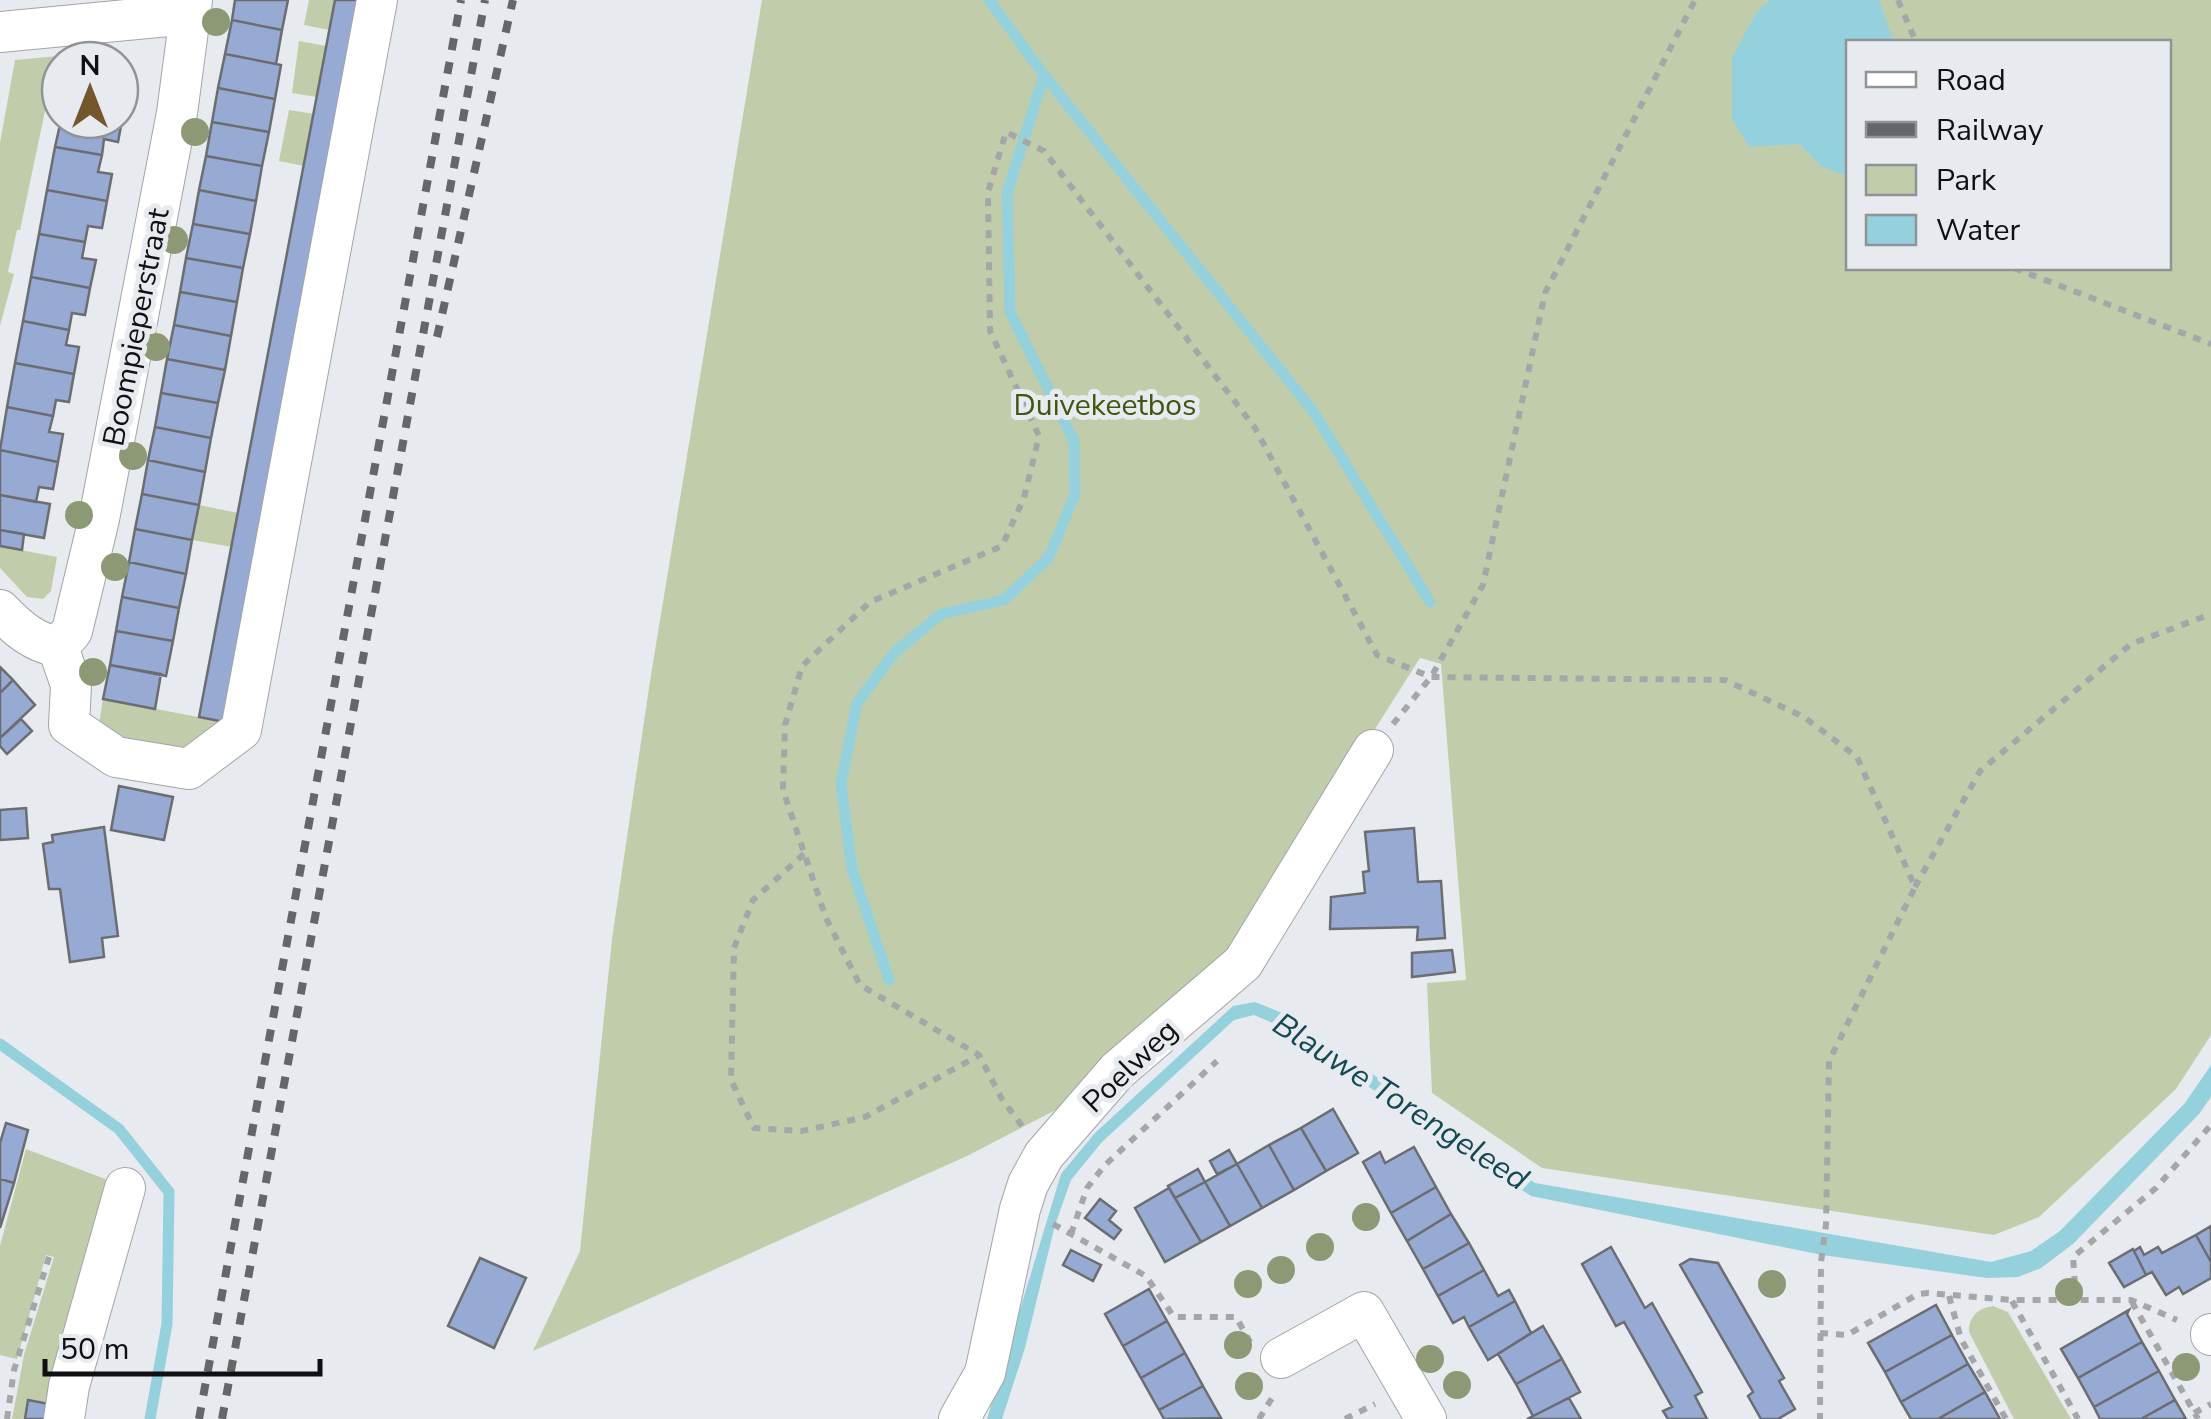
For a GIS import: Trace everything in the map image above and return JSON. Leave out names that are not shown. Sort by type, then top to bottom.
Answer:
[{"type":"street","points":[[0,610],[40,644],[58,647],[72,685],[69,725],[116,756],[190,769],[241,730],[377,0]]},
{"type":"street","points":[[0,32],[190,7]]},
{"type":"street","name":"Boompieperstraat","points":[[58,647],[72,631],[99,520],[177,114],[190,7]]},
{"type":"street","name":"Poelweg","points":[[959,1419],[985,1373],[1020,1209],[1044,1155],[1116,1071],[1243,963],[1373,750]]},
{"type":"street","points":[[64,1419],[69,1386],[125,1188]]},
{"type":"street","points":[[1281,1358],[1364,1312],[1426,1419]]},
{"type":"path","points":[[1373,750],[1431,677],[1483,584],[1546,294],[1696,0]]},
{"type":"path","points":[[1898,0],[1915,40]]},
{"type":"path","points":[[1044,1155],[1002,1099],[979,1055],[860,985],[826,918],[784,790],[784,725],[802,666],[870,602],[1002,546],[1024,498],[1039,436],[990,332],[988,192],[1006,132],[1044,152],[1255,428],[1377,655],[1431,677],[1725,680],[1804,717],[1857,756],[1915,888]]},
{"type":"path","points":[[2019,270],[2211,344]]},
{"type":"path","points":[[1820,1419],[1829,1061],[1915,888],[1980,771],[2131,644],[2211,614]]},
{"type":"path","points":[[804,854],[752,900],[734,948],[730,1080],[754,1128],[802,1131],[865,1116],[979,1055]]},
{"type":"path","points":[[1071,1234],[1087,1188],[1105,1164],[1217,1061]]},
{"type":"path","points":[[2076,1300],[2074,1257],[2156,1188],[2211,1125]]},
{"type":"path","points":[[1062,1228],[1146,1276],[1174,1318],[1236,1318],[1263,1366],[1281,1358]]},
{"type":"path","points":[[7,1419],[14,1370],[49,1257]]},
{"type":"path","points":[[1820,1333],[1847,1335],[1918,1294],[2012,1300],[2131,1300],[2211,1334]]},
{"type":"path","points":[[1949,1296],[1961,1339],[2006,1419]]},
{"type":"path","points":[[2012,1300],[2078,1419]]},
{"type":"path","points":[[2131,1300],[2196,1416],[2211,1404]]},
{"type":"green space","points":[[309,0],[335,0],[329,30],[304,25]]},
{"type":"green space","name":"Duivekeetbos","points":[[762,0],[2211,0],[2211,1035],[2176,1089],[2039,1217],[1994,1235],[1542,1168],[1432,1093],[1427,983],[1466,980],[1441,664],[1420,658],[1208,993],[1077,1099],[967,1156],[533,1351],[580,1251],[612,939],[650,681]]},
{"type":"green space","points":[[299,41],[326,46],[317,97],[292,93]]},
{"type":"green space","points":[[40,58],[40,135],[8,272],[14,274],[0,326],[0,143],[15,60]]},
{"type":"green space","points":[[289,110],[314,114],[304,166],[279,161]]},
{"type":"green space","points":[[199,505],[238,513],[232,547],[192,540]]},
{"type":"green space","points":[[0,546],[57,557],[51,591],[43,599],[27,597],[0,568]]},
{"type":"green space","points":[[103,699],[230,723],[182,756],[120,744],[98,730]]},
{"type":"green space","points":[[26,1149],[129,1188],[72,1419],[12,1419],[24,1355],[54,1257],[46,1255],[17,1359],[0,1355],[0,1246]]},
{"type":"green space","points":[[1993,1306],[2008,1312],[2071,1419],[2014,1419],[1969,1332],[1975,1314]]},
{"type":"water","points":[[1770,0],[1879,0],[1893,40],[1846,40],[1846,175],[1822,167],[1799,144],[1750,147],[1732,120],[1732,57],[1758,10]]},
{"type":"water","points":[[1255,1002],[1280,1012],[1535,1183],[1991,1262],[2031,1251],[2060,1231],[2185,1103],[2211,1065],[2211,1097],[2073,1244],[2041,1268],[2018,1277],[1987,1278],[1822,1255],[1531,1196],[1277,1025],[1254,1015],[1234,1020],[1102,1142],[1071,1180],[1002,1419],[987,1419],[1061,1174],[1095,1133],[1233,1006]]},
{"type":"building","points":[[235,0],[288,0],[282,30],[232,20]]},
{"type":"building","points":[[335,0],[367,0],[230,723],[199,717]]},
{"type":"building","points":[[232,20],[282,30],[276,64],[225,54]]},
{"type":"building","points":[[225,54],[281,65],[275,99],[218,88]]},
{"type":"building","points":[[218,88],[275,99],[269,132],[212,122]]},
{"type":"building","points":[[212,122],[269,132],[262,166],[206,156]]},
{"type":"building","points":[[57,140],[104,140],[102,155],[55,147]]},
{"type":"building","points":[[55,147],[102,155],[98,172],[112,174],[107,201],[47,190]]},
{"type":"building","points":[[206,156],[262,166],[256,201],[199,190]]},
{"type":"building","points":[[47,190],[107,201],[102,228],[88,226],[85,242],[39,234]]},
{"type":"building","points":[[199,190],[256,201],[250,234],[193,224]]},
{"type":"building","points":[[193,224],[250,234],[243,268],[186,258]]},
{"type":"building","points":[[39,234],[85,242],[82,258],[96,260],[90,288],[31,277]]},
{"type":"building","points":[[186,258],[243,268],[237,302],[180,292]]},
{"type":"building","points":[[31,277],[90,288],[85,315],[72,313],[69,330],[23,321]]},
{"type":"building","points":[[180,292],[237,302],[231,336],[174,325]]},
{"type":"building","points":[[23,321],[69,330],[66,345],[79,347],[74,374],[15,363]]},
{"type":"building","points":[[174,325],[231,336],[225,370],[167,359]]},
{"type":"building","points":[[167,359],[225,370],[218,403],[161,393]]},
{"type":"building","points":[[15,363],[74,374],[69,402],[56,400],[53,416],[7,407]]},
{"type":"building","points":[[161,393],[218,403],[211,438],[155,427]]},
{"type":"building","points":[[7,407],[53,416],[49,432],[63,434],[58,462],[0,450]]},
{"type":"building","points":[[155,427],[211,438],[205,472],[148,460]]},
{"type":"building","points":[[0,450],[58,462],[53,489],[39,487],[36,502],[0,495]]},
{"type":"building","points":[[148,460],[205,472],[199,505],[142,494]]},
{"type":"building","points":[[142,494],[199,505],[192,540],[135,529]]},
{"type":"building","points":[[0,495],[50,504],[44,538],[0,530]]},
{"type":"building","points":[[135,529],[192,540],[186,574],[129,562]]},
{"type":"building","points":[[0,530],[24,534],[22,550],[0,546]]},
{"type":"building","points":[[129,562],[186,574],[179,608],[122,597]]},
{"type":"building","points":[[122,597],[179,608],[173,641],[116,631]]},
{"type":"building","points":[[116,631],[173,641],[166,676],[110,665]]},
{"type":"building","points":[[110,665],[161,674],[155,709],[103,699]]},
{"type":"building","points":[[0,667],[13,680],[0,693]]},
{"type":"building","points":[[13,680],[35,705],[0,738],[0,693]]},
{"type":"building","points":[[21,719],[32,731],[7,754],[0,746],[0,738]]},
{"type":"building","points":[[119,786],[173,797],[164,840],[111,830]]},
{"type":"building","points":[[26,808],[28,838],[0,840],[0,810]]},
{"type":"building","points":[[104,827],[118,936],[102,938],[104,957],[70,962],[60,889],[49,889],[43,844],[53,842],[52,835]]},
{"type":"building","points":[[1414,828],[1418,882],[1441,881],[1445,938],[1417,940],[1418,927],[1330,929],[1331,897],[1365,893],[1363,872],[1369,871],[1365,832]]},
{"type":"building","points":[[1452,950],[1455,972],[1412,977],[1412,953]]},
{"type":"building","points":[[1333,1109],[1358,1153],[1326,1171],[1301,1128]]},
{"type":"building","points":[[6,1123],[28,1130],[14,1183],[0,1179],[0,1143]]},
{"type":"building","points":[[1301,1128],[1326,1171],[1294,1190],[1269,1145]]},
{"type":"building","points":[[1269,1145],[1294,1190],[1262,1208],[1237,1164]]},
{"type":"building","points":[[1414,1147],[1436,1187],[1391,1213],[1363,1162],[1380,1152],[1385,1163]]},
{"type":"building","points":[[1229,1150],[1237,1164],[1217,1174],[1210,1161]]},
{"type":"building","points":[[1237,1164],[1262,1208],[1230,1226],[1205,1182]]},
{"type":"building","points":[[1198,1169],[1205,1182],[1175,1198],[1168,1186]]},
{"type":"building","points":[[0,1179],[14,1183],[0,1228]]},
{"type":"building","points":[[1205,1182],[1230,1226],[1201,1242],[1175,1198]]},
{"type":"building","points":[[1436,1187],[1451,1214],[1407,1241],[1391,1213]]},
{"type":"building","points":[[1169,1188],[1201,1242],[1165,1262],[1135,1208]]},
{"type":"building","points":[[1100,1199],[1116,1211],[1109,1220],[1121,1230],[1114,1239],[1085,1218]]},
{"type":"building","points":[[1451,1214],[1469,1243],[1423,1269],[1407,1241]]},
{"type":"building","points":[[2211,1226],[2211,1262],[2196,1235]]},
{"type":"building","points":[[2196,1235],[2211,1262],[2211,1278],[2183,1294],[2179,1287],[2166,1295],[2152,1272],[2146,1275],[2134,1251],[2140,1247],[2144,1255],[2158,1247],[2162,1253]]},
{"type":"building","points":[[1469,1243],[1484,1270],[1438,1296],[1423,1269]]},
{"type":"building","points":[[1611,1247],[1645,1308],[1652,1303],[1702,1392],[1695,1396],[1707,1419],[1668,1419],[1663,1411],[1672,1407],[1624,1322],[1616,1326],[1582,1264]]},
{"type":"building","points":[[2133,1249],[2146,1275],[2124,1287],[2109,1263]]},
{"type":"building","points":[[1071,1250],[1101,1265],[1093,1281],[1063,1265]]},
{"type":"building","points":[[480,1258],[526,1278],[494,1348],[448,1326]]},
{"type":"building","points":[[1690,1259],[1718,1263],[1784,1378],[1779,1381],[1795,1409],[1778,1419],[1761,1419],[1748,1396],[1753,1392],[1680,1265]]},
{"type":"building","points":[[1484,1270],[1498,1296],[1509,1290],[1515,1301],[1469,1327],[1464,1317],[1453,1323],[1438,1296]]},
{"type":"building","points":[[1149,1289],[1167,1321],[1123,1346],[1105,1314]]},
{"type":"building","points":[[1515,1301],[1531,1333],[1488,1360],[1469,1327]]},
{"type":"building","points":[[1936,1305],[1952,1335],[1885,1372],[1868,1343]]},
{"type":"building","points":[[2129,1310],[2127,1314],[2142,1342],[2078,1378],[2061,1349]]},
{"type":"building","points":[[1167,1321],[1185,1353],[1141,1378],[1123,1346]]},
{"type":"building","points":[[1543,1326],[1562,1359],[1516,1384],[1498,1354]]},
{"type":"building","points":[[1952,1335],[1968,1364],[1901,1402],[1885,1372]]},
{"type":"building","points":[[2142,1342],[2159,1371],[2094,1407],[2078,1378]]},
{"type":"building","points":[[1185,1353],[1203,1386],[1159,1410],[1141,1378]]},
{"type":"building","points":[[1562,1359],[1580,1392],[1533,1416],[1516,1384]]},
{"type":"building","points":[[1968,1364],[1985,1392],[1938,1419],[1911,1419],[1901,1402]]},
{"type":"building","points":[[2159,1371],[2175,1400],[2141,1419],[2100,1419],[2094,1407]]},
{"type":"building","points":[[1203,1386],[1221,1418],[1164,1419],[1159,1410]]},
{"type":"building","points":[[1985,1392],[2000,1419],[1938,1419]]},
{"type":"building","points":[[1569,1398],[1581,1419],[1527,1419]]},
{"type":"building","points":[[28,1400],[49,1404],[47,1419],[25,1419]]},
{"type":"building","points":[[2175,1400],[2186,1419],[2141,1419]]},
{"type":"waterway","points":[[989,0],[1044,75],[1313,411],[1430,602]]},
{"type":"waterway","points":[[889,980],[852,869],[841,783],[857,703],[895,652],[941,614],[1004,600],[1049,557],[1075,494],[1074,441],[1010,312],[1007,193],[1044,75]]},
{"type":"waterway","name":"Blauwe Torengeleed","points":[[0,1044],[119,1129],[169,1192],[167,1324],[150,1419]]},
{"type":"railway","points":[[199,1419],[461,0]]},
{"type":"railway","points":[[222,1419],[485,0]]},
{"type":"railway","points":[[437,337],[513,0]]}]
